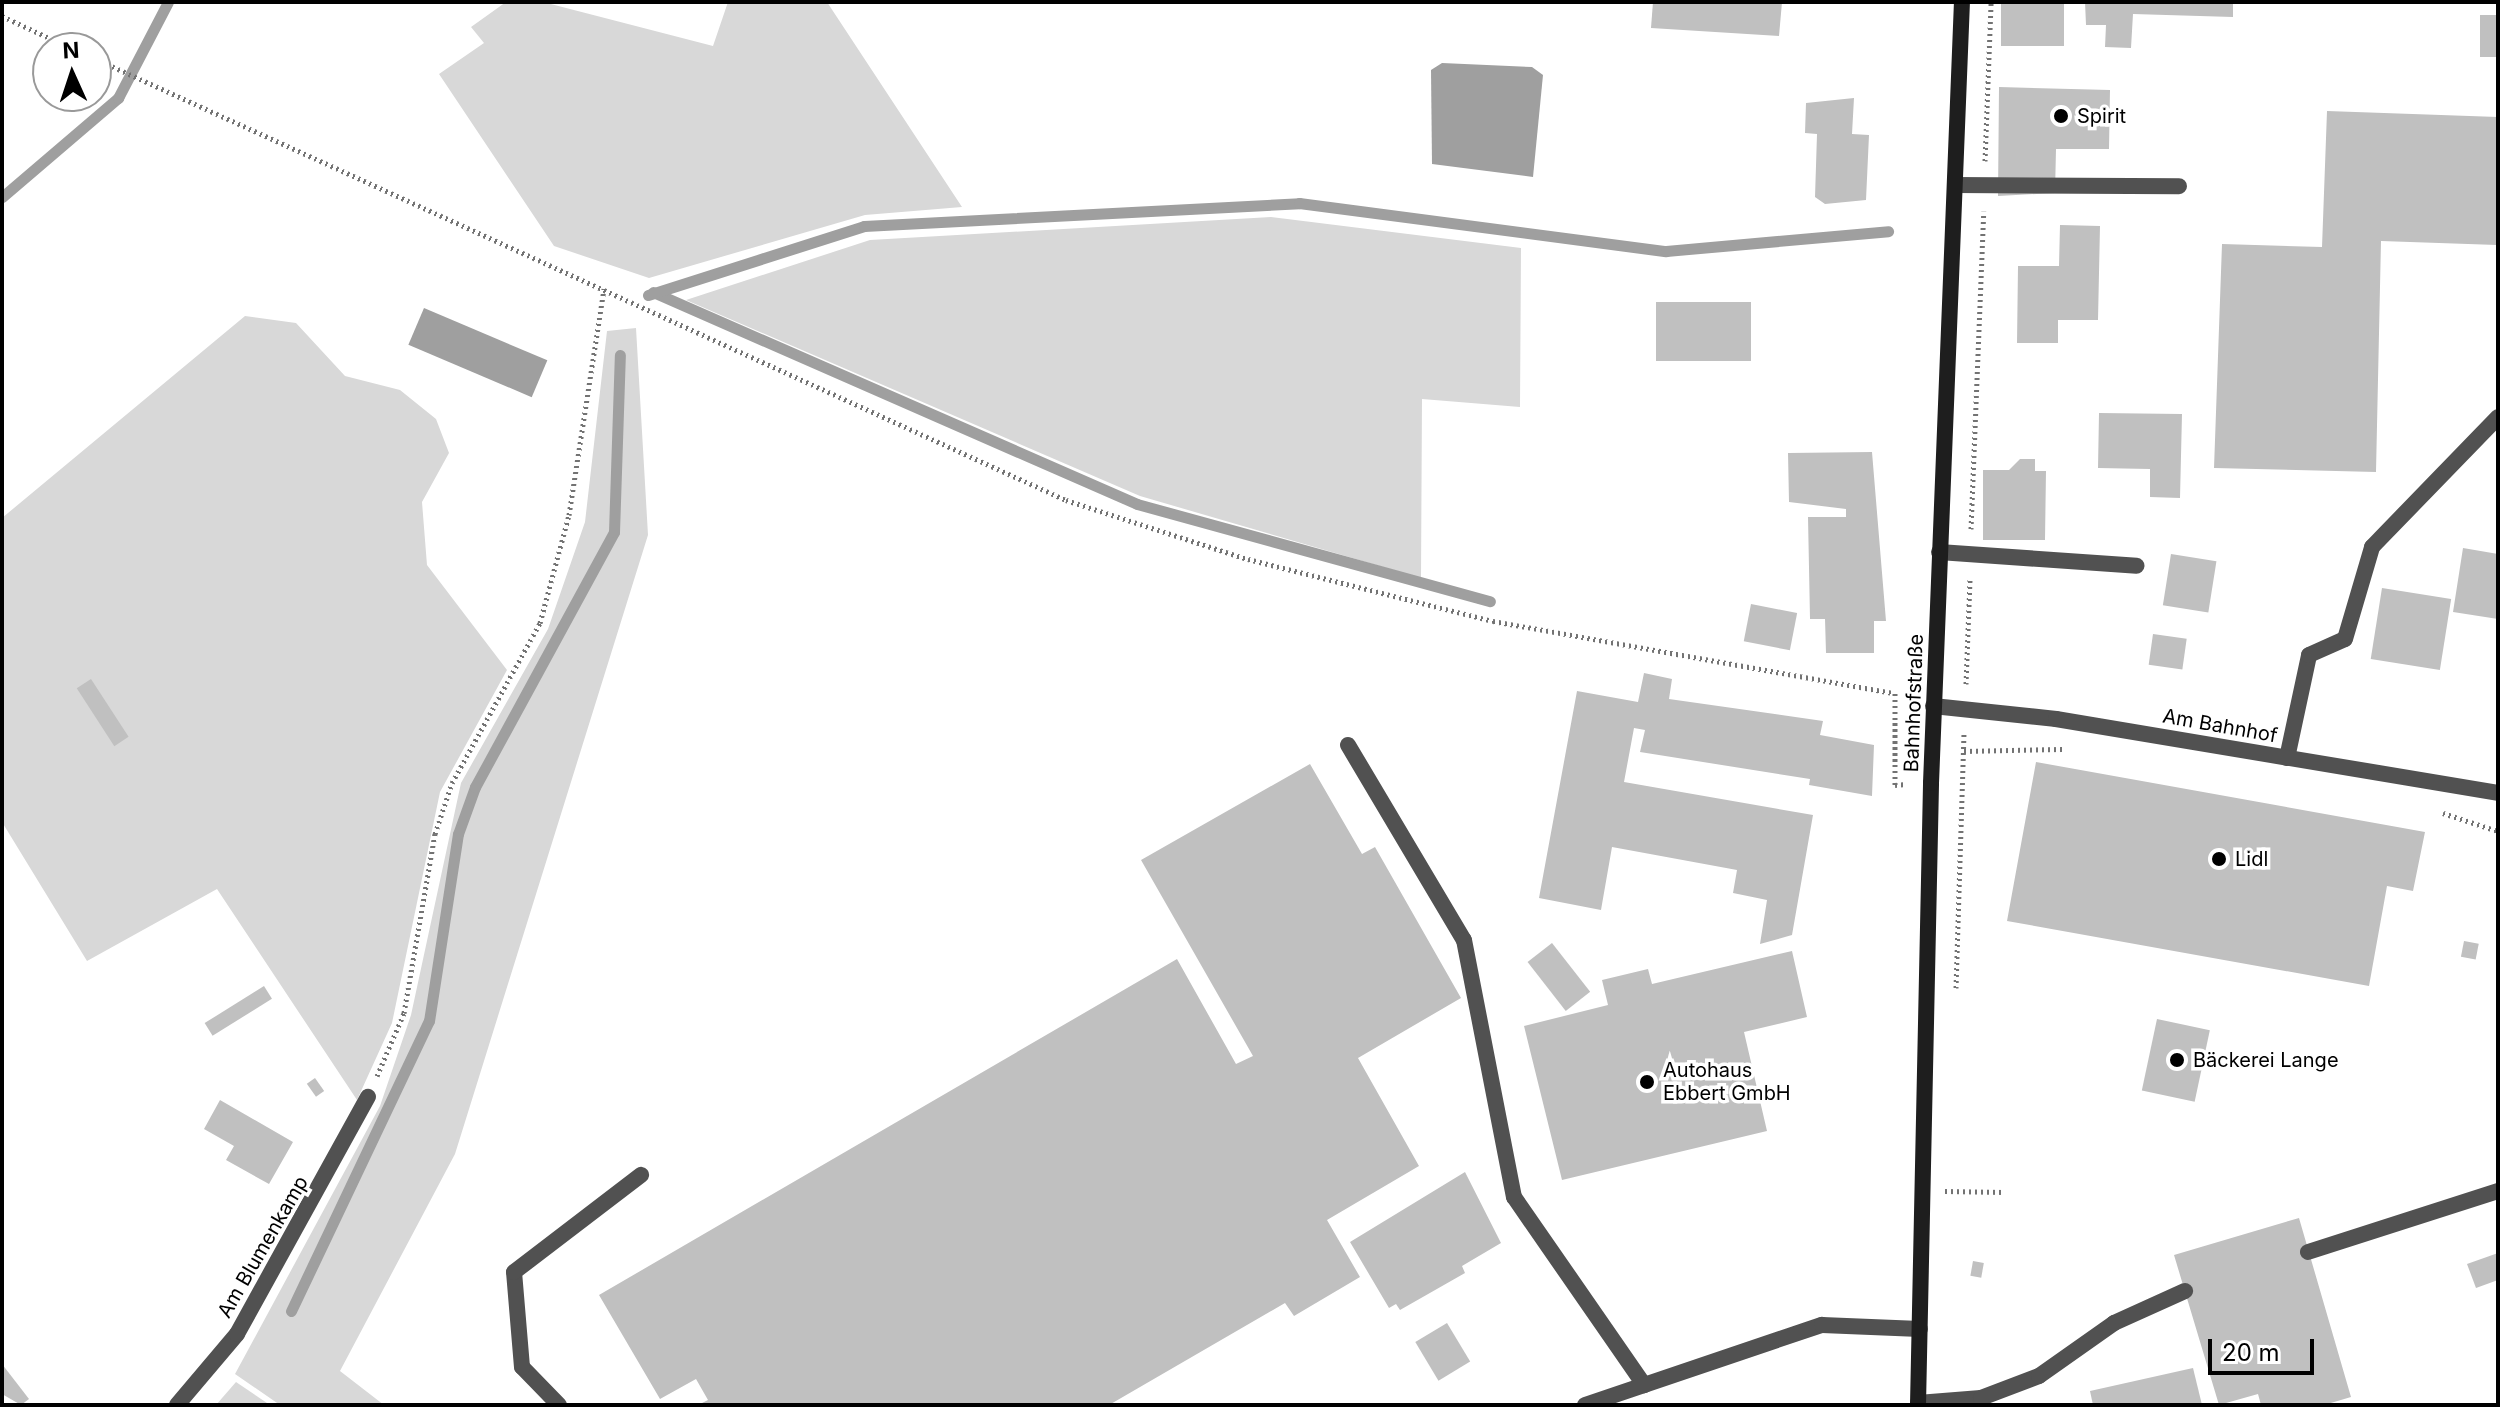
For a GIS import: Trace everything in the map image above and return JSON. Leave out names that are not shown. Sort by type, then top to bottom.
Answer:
[{"type":"main road","name":"Bahnhofstraße","points":[[1918,1404],[1933,706],[1962,2]]},
{"type":"street","points":[[1955,185],[2179,186]]},
{"type":"street","points":[[2287,758],[2309,655],[2345,639],[2372,547],[2498,417]]},
{"type":"street","points":[[1939,552],[2137,566]]},
{"type":"street","name":"Am Bahnhof","points":[[1933,706],[1965,708],[2498,793]]},
{"type":"street","points":[[1348,745],[1464,940],[1514,1197],[1644,1385]]},
{"type":"street","name":"Am Blumenkamp","points":[[177,1405],[237,1334],[368,1097]]},
{"type":"street","points":[[559,1405],[522,1367],[514,1272],[641,1175]]},
{"type":"street","points":[[2308,1252],[2498,1191]]},
{"type":"street","points":[[1918,1404],[1981,1398],[2039,1376],[2114,1323],[2185,1291]]},
{"type":"street","points":[[1585,1405],[1822,1325],[1920,1329]]},
{"type":"path","points":[[1963,783],[1991,2]]},
{"type":"path","points":[[2,16],[36,32]]},
{"type":"path","points":[[112,67],[1066,500],[1248,559],[1493,621],[1895,693],[1895,785],[1931,783]]},
{"type":"path","points":[[368,1097],[404,1013],[435,834],[452,783],[540,623],[569,515],[604,289]]},
{"type":"path","points":[[1923,1189],[2004,1192]]},
{"type":"shaded area","points":[[506,2],[543,2],[713,46],[728,2],[827,2],[962,207],[865,215],[649,278],[554,246],[439,74],[484,43],[471,27]]},
{"type":"shaded area","points":[[1442,63],[1532,67],[1543,75],[1533,177],[1432,164],[1431,70]]},
{"type":"shaded area","points":[[1271,217],[1521,248],[1520,407],[1422,399],[1421,578],[1140,496],[686,300],[870,240]]},
{"type":"shaded area","points":[[424,308],[547,360],[532,397],[408,345]]},
{"type":"shaded area","points":[[245,316],[296,323],[345,376],[400,390],[436,419],[449,453],[422,502],[427,565],[507,670],[440,792],[392,1023],[357,1100],[217,889],[87,961],[2,822],[2,518]]},
{"type":"shaded area","points":[[636,328],[648,535],[455,1154],[340,1371],[384,1405],[280,1405],[235,1374],[380,1106],[411,1015],[461,783],[548,629],[585,522],[607,331]]},
{"type":"shaded area","points":[[236,1382],[270,1405],[216,1405]]},
{"type":"building","points":[[1653,2],[1782,2],[1779,36],[1651,28]]},
{"type":"building","points":[[2001,2],[2064,2],[2064,46],[2001,46]]},
{"type":"building","points":[[2085,2],[2233,2],[2233,17],[2133,14],[2131,48],[2105,47],[2106,25],[2086,25]]},
{"type":"building","points":[[2480,15],[2498,15],[2498,57],[2480,57]]},
{"type":"building","points":[[1999,87],[2110,90],[2109,149],[2056,149],[2055,193],[1998,196]]},
{"type":"building","points":[[1854,98],[1852,134],[1869,135],[1866,200],[1825,204],[1815,197],[1817,134],[1805,133],[1806,103]]},
{"type":"building","points":[[2327,111],[2498,117],[2497,245],[2381,241],[2376,472],[2214,468],[2222,244],[2322,247]]},
{"type":"building","points":[[2060,225],[2100,226],[2098,320],[2058,320],[2058,343],[2017,343],[2018,266],[2059,266]]},
{"type":"building","points":[[1656,302],[1751,302],[1751,361],[1656,361]]},
{"type":"building","points":[[2099,413],[2182,414],[2180,498],[2150,497],[2150,469],[2098,468]]},
{"type":"building","points":[[1872,452],[1886,621],[1874,621],[1874,653],[1826,653],[1825,619],[1810,619],[1808,517],[1846,517],[1846,509],[1789,502],[1788,453]]},
{"type":"building","points":[[2020,459],[2035,459],[2035,471],[2046,471],[2045,540],[1983,540],[1983,470],[2009,470]]},
{"type":"building","points":[[2463,548],[2498,554],[2498,619],[2453,612]]},
{"type":"building","points":[[2171,554],[2216,561],[2208,613],[2163,605]]},
{"type":"building","points":[[2382,588],[2451,599],[2440,670],[2371,659]]},
{"type":"building","points":[[1751,604],[1797,613],[1790,650],[1744,641]]},
{"type":"building","points":[[2153,634],[2187,639],[2182,669],[2149,665]]},
{"type":"building","points":[[1644,673],[1672,679],[1669,699],[1823,721],[1820,735],[1874,745],[1872,796],[1809,785],[1810,779],[1640,752],[1645,730],[1634,728],[1624,782],[1813,815],[1792,935],[1760,944],[1767,900],[1733,893],[1737,870],[1612,847],[1601,910],[1539,898],[1577,691],[1638,702]]},
{"type":"building","points":[[91,679],[129,737],[114,746],[77,688]]},
{"type":"building","name":"Lidl","points":[[2036,762],[2425,832],[2413,891],[2387,886],[2369,986],[2007,921]]},
{"type":"building","points":[[1310,764],[1362,854],[1375,847],[1461,998],[1358,1058],[1419,1166],[1327,1220],[1360,1277],[1294,1316],[1285,1303],[1109,1405],[698,1405],[708,1400],[696,1379],[660,1399],[599,1295],[1177,959],[1236,1064],[1253,1056],[1141,860]]},
{"type":"building","points":[[2464,941],[2479,944],[2476,960],[2461,957]]},
{"type":"building","points":[[1552,943],[1590,992],[1566,1011],[1528,962]]},
{"type":"building","name":"Autohaus Ebbert GmbH","points":[[1792,951],[1807,1017],[1744,1032],[1767,1131],[1562,1180],[1524,1026],[1608,1005],[1602,980],[1648,969],[1652,984]]},
{"type":"building","points":[[264,986],[272,999],[213,1036],[205,1023]]},
{"type":"building","name":"Bäckerei Lange","points":[[2157,1019],[2210,1030],[2195,1102],[2142,1090]]},
{"type":"building","points":[[315,1078],[324,1091],[316,1097],[307,1084]]},
{"type":"building","points":[[220,1100],[293,1142],[269,1184],[226,1160],[234,1146],[204,1129]]},
{"type":"building","points":[[1465,1172],[1501,1243],[1462,1266],[1465,1273],[1400,1310],[1396,1304],[1389,1308],[1350,1242]]},
{"type":"building","points":[[2299,1218],[2351,1397],[2324,1405],[2261,1405],[2258,1394],[2219,1405],[2174,1255]]},
{"type":"building","points":[[2498,1253],[2498,1280],[2476,1288],[2467,1264]]},
{"type":"building","points":[[1973,1261],[1984,1263],[1981,1278],[1970,1276]]},
{"type":"building","points":[[1447,1323],[1470,1362],[1438,1381],[1415,1342]]},
{"type":"building","points":[[2,1364],[29,1399],[21,1405],[2,1394]]},
{"type":"building","points":[[2193,1368],[2202,1405],[2093,1405],[2090,1391]]},
{"type":"waterway","points":[[2,197],[118,98],[168,2]]},
{"type":"waterway","points":[[648,295],[864,226],[1299,203],[1666,251],[1888,231]]},
{"type":"waterway","points":[[653,292],[1137,504],[1490,601]]},
{"type":"waterway","points":[[291,1311],[429,1021],[458,834],[475,787],[614,532],[620,355]]},
{"type":"place","name":"Spirit","points":[[2061,116]]},
{"type":"place","name":"Lidl","points":[[2219,859]]},
{"type":"place","name":"Bäckerei Lange","points":[[2177,1060]]},
{"type":"place","name":"Autohaus Ebbert GmbH","points":[[1647,1082]]}]
